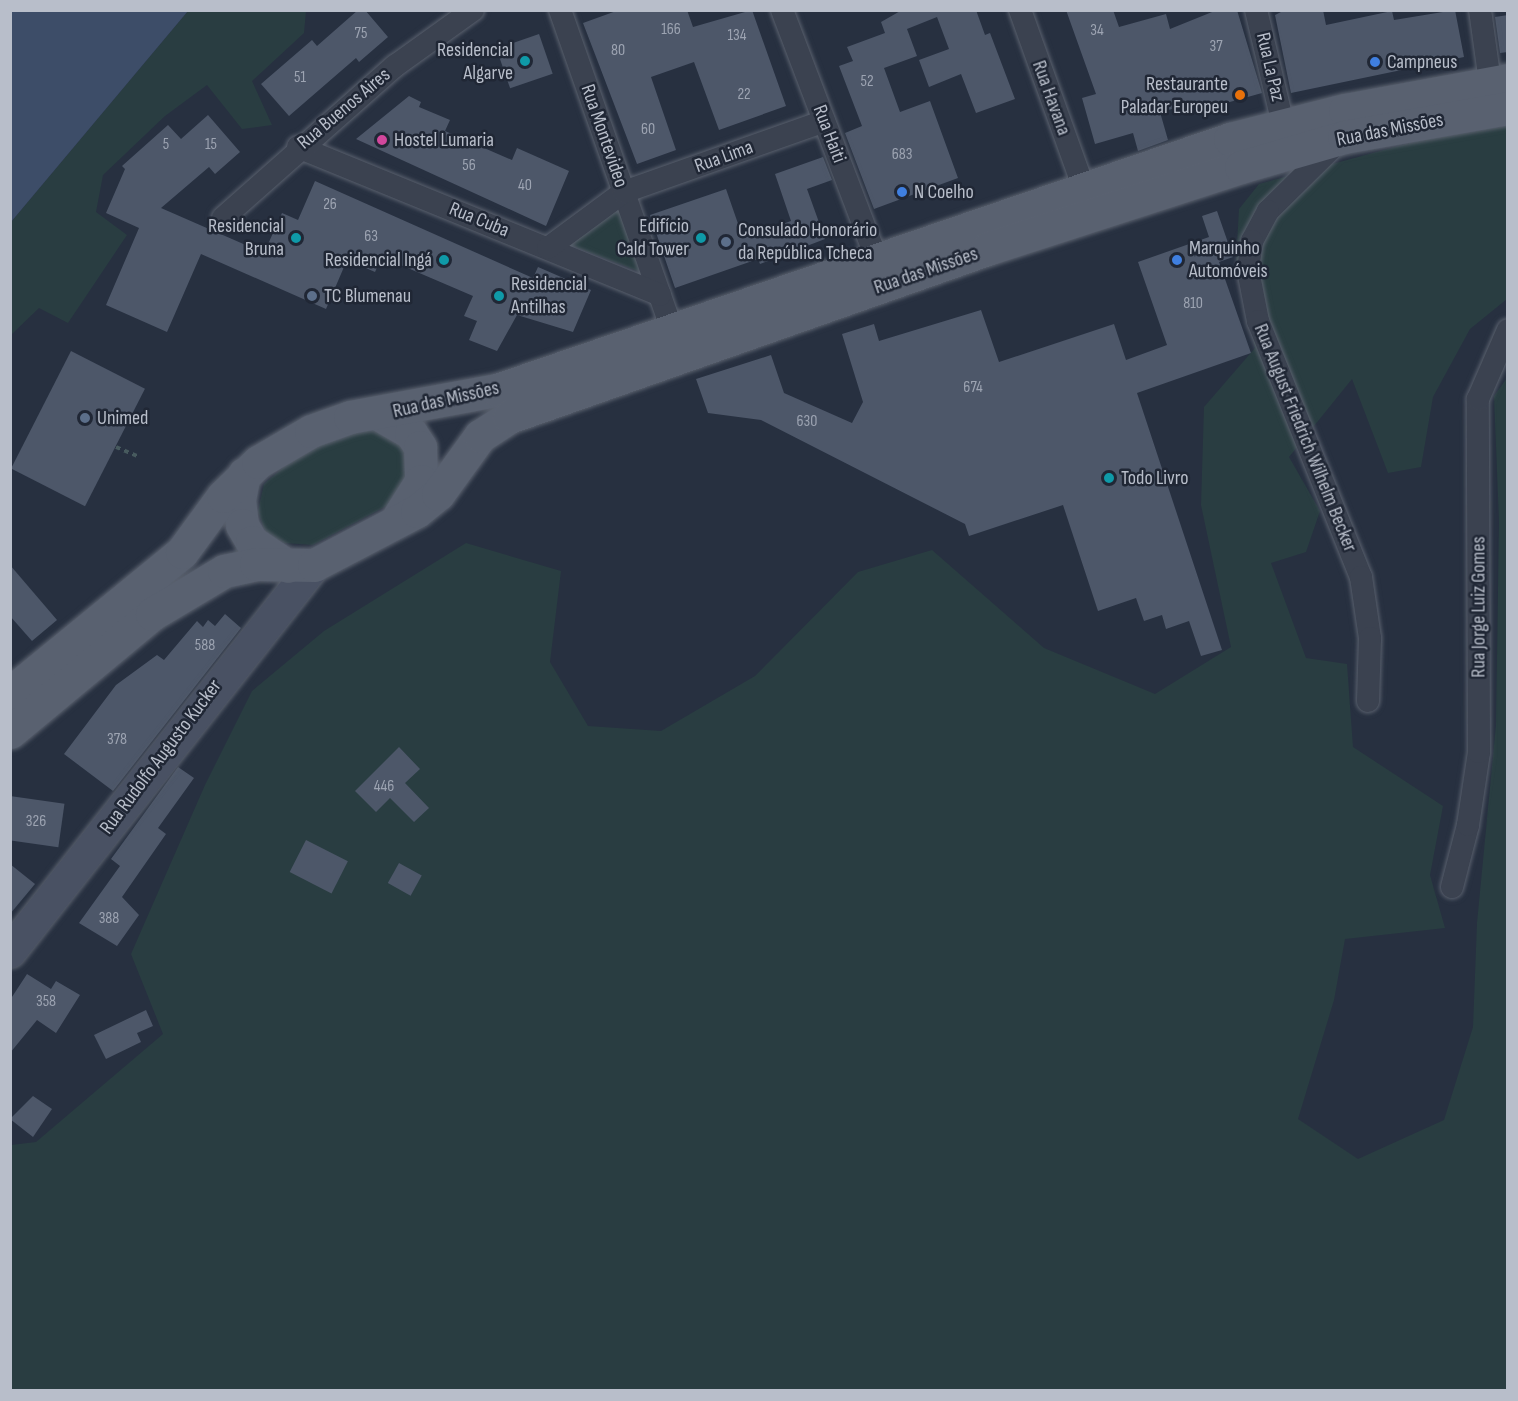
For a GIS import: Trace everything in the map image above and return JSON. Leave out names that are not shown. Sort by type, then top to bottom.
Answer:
[{"type":"main road","name":"Rua das Missões","points":[[380,415],[497,390],[1083,186],[1283,124],[1502,90]]},
{"type":"main road","name":"Rua das Missões","points":[[391,527],[438,494],[480,436],[508,417],[1067,224],[1502,90]]},
{"type":"main road","points":[[1067,224],[1083,186]]},
{"type":"main road","points":[[10,693],[182,552],[244,474],[311,431],[350,417],[380,415],[411,433],[423,464],[421,481],[391,527],[301,566],[241,566],[188,592],[152,614],[10,732]]},
{"type":"main road","points":[[244,474],[239,500],[242,525],[260,549],[301,566]]},
{"type":"street","name":"Rua Buenos Aires","points":[[223,218],[298,147],[395,66],[473,10]]},
{"type":"street","name":"Rua Montevideo","points":[[560,10],[672,329]]},
{"type":"street","name":"Rua Haiti","points":[[782,10],[876,258]]},
{"type":"street","name":"Rua Havana","points":[[1020,10],[1083,186]]},
{"type":"street","name":"Rua La Paz","points":[[1256,10],[1283,124]]},
{"type":"street","points":[[1480,10],[1502,90]]},
{"type":"street","name":"Rua Lima","points":[[548,248],[624,192],[824,121]]},
{"type":"street","name":"Rua August Friedrich Wilhelm Becker","points":[[1344,137],[1304,171],[1268,211],[1252,241],[1248,270],[1258,321],[1361,577],[1370,638],[1368,701]]},
{"type":"street","name":"Rua Cuba","points":[[298,147],[660,295]]},
{"type":"street","name":"Rua Jorge Luiz Gomes","points":[[1452,887],[1468,825],[1479,752],[1478,399],[1508,330]]},
{"type":"street","name":"Rua Rudolfo Augusto Kucker","points":[[10,952],[301,566]]},
{"type":"path","points":[[116,447],[137,456]]},
{"type":"green space","points":[[188,11],[306,11],[304,33],[252,81],[272,125],[242,129],[207,85],[165,116],[103,175],[96,212],[127,235],[68,323],[39,308],[11,335],[11,222]]},
{"type":"green space","points":[[1507,123],[1507,299],[1470,329],[1433,397],[1421,467],[1388,473],[1352,379],[1289,457],[1320,511],[1306,552],[1271,563],[1306,658],[1347,664],[1353,747],[1443,806],[1430,875],[1445,928],[1345,939],[1334,1000],[1298,1119],[1358,1159],[1444,1120],[1473,1027],[1477,923],[1496,725],[1499,521],[1494,396],[1507,378],[1507,1390],[11,1390],[11,1145],[36,1142],[163,1034],[131,954],[205,785],[252,691],[324,631],[466,543],[561,571],[550,662],[588,726],[661,731],[755,676],[858,572],[932,550],[1044,648],[1155,694],[1231,647],[1201,505],[1204,407],[1255,348],[1236,262],[1239,209],[1259,184],[1457,130]]},
{"type":"green space","points":[[622,205],[643,273],[567,244]]},
{"type":"green space","points":[[372,428],[403,445],[409,462],[405,483],[392,503],[313,545],[284,543],[265,532],[258,511],[264,484],[295,457],[342,434]]},
{"type":"water","points":[[10,11],[188,11],[11,222]]},
{"type":"building","points":[[358,10],[365,10],[388,37],[359,62],[356,58],[289,116],[261,84],[312,40],[317,46]]},
{"type":"building","points":[[619,10],[687,10],[693,27],[752,10],[786,106],[719,130],[694,62],[651,77],[676,150],[637,164],[583,23]]},
{"type":"building","points":[[902,10],[976,10],[985,35],[990,33],[1015,99],[976,113],[961,74],[929,87],[919,60],[949,49],[937,17],[907,29],[917,56],[884,68],[900,112],[930,101],[958,178],[874,209],[845,133],[862,126],[839,66],[853,61],[847,47],[885,33],[881,22]]},
{"type":"building","points":[[1066,10],[1113,10],[1119,27],[1166,14],[1170,29],[1217,10],[1237,10],[1262,93],[1194,112],[1192,104],[1160,112],[1168,140],[1138,151],[1133,133],[1095,144],[1082,98],[1096,94]]},
{"type":"building","points":[[1285,10],[1323,10],[1326,25],[1392,11],[1394,20],[1455,10],[1464,57],[1291,93],[1275,15]]},
{"type":"building","points":[[1508,15],[1508,52],[1500,53],[1495,17]]},
{"type":"building","name":"Residencial Algarve","points":[[539,34],[553,74],[510,88],[496,49]]},
{"type":"building","points":[[409,96],[421,102],[419,107],[450,120],[445,131],[512,160],[517,148],[569,171],[546,226],[356,139]]},
{"type":"building","points":[[208,115],[240,152],[215,174],[209,167],[161,208],[264,253],[282,213],[298,220],[315,181],[533,278],[538,267],[591,290],[573,332],[517,315],[497,351],[469,340],[477,321],[464,316],[473,296],[382,257],[375,272],[347,260],[326,309],[201,254],[167,332],[106,305],[139,228],[106,213],[125,169],[122,166],[168,125],[181,139]]},
{"type":"building","points":[[823,157],[832,180],[807,189],[825,239],[760,264],[758,259],[675,288],[650,215],[726,189],[743,238],[791,221],[775,174]]},
{"type":"building","points":[[1217,211],[1233,257],[1219,262],[1251,353],[1137,393],[1222,650],[1201,656],[1189,621],[1166,629],[1162,615],[1144,621],[1136,598],[1098,611],[1063,505],[969,536],[965,524],[761,420],[708,413],[696,379],[771,355],[784,393],[852,423],[863,402],[842,334],[874,324],[879,341],[981,310],[999,362],[1114,324],[1126,360],[1167,345],[1138,262],[1209,237],[1202,216]]},
{"type":"building","name":"Unimed","points":[[71,351],[145,389],[85,506],[11,469]]},
{"type":"building","points":[[10,565],[57,620],[32,641],[10,616]]},
{"type":"building","points":[[225,614],[241,628],[113,791],[64,754],[116,685],[157,655],[164,660],[197,621],[203,627],[208,620],[215,626]]},
{"type":"building","points":[[399,747],[420,769],[405,783],[429,808],[414,822],[390,798],[376,812],[355,791]]},
{"type":"building","points":[[178,767],[194,778],[158,828],[166,834],[122,897],[139,915],[117,946],[79,923],[120,866],[111,859]]},
{"type":"building","points":[[10,796],[64,804],[58,847],[10,840]]},
{"type":"building","points":[[306,840],[348,861],[332,893],[290,872]]},
{"type":"building","points":[[399,863],[422,876],[411,896],[388,883]]},
{"type":"building","points":[[10,864],[35,884],[10,914]]},
{"type":"building","points":[[27,974],[51,989],[56,981],[80,995],[56,1033],[37,1020],[10,1053],[10,1000]]},
{"type":"building","points":[[146,1010],[153,1026],[137,1033],[141,1042],[106,1059],[94,1035]]},
{"type":"building","points":[[33,1096],[52,1109],[33,1137],[10,1119]]},
{"type":"place","name":"Residencial Algarve","points":[[525,61]]},
{"type":"place","name":"Campneus","points":[[1375,62]]},
{"type":"place","name":"Restaurante Paladar Europeu","points":[[1240,95]]},
{"type":"place","name":"Hostel Lumaria","points":[[382,140]]},
{"type":"place","name":"N Coelho","points":[[902,192]]},
{"type":"place","name":"Residencial Bruna","points":[[296,238]]},
{"type":"place","name":"Edifício Cald Tower","points":[[701,238]]},
{"type":"place","name":"Consulado Honorário da República Tcheca","points":[[726,242]]},
{"type":"place","name":"Residencial Ingá","points":[[444,260]]},
{"type":"place","name":"Marquinho Automóveis","points":[[1177,260]]},
{"type":"place","name":"TC Blumenau","points":[[312,296]]},
{"type":"place","name":"Residencial Antilhas","points":[[499,296]]},
{"type":"place","name":"Unimed","points":[[85,418]]},
{"type":"place","name":"Todo Livro","points":[[1109,478]]}]
